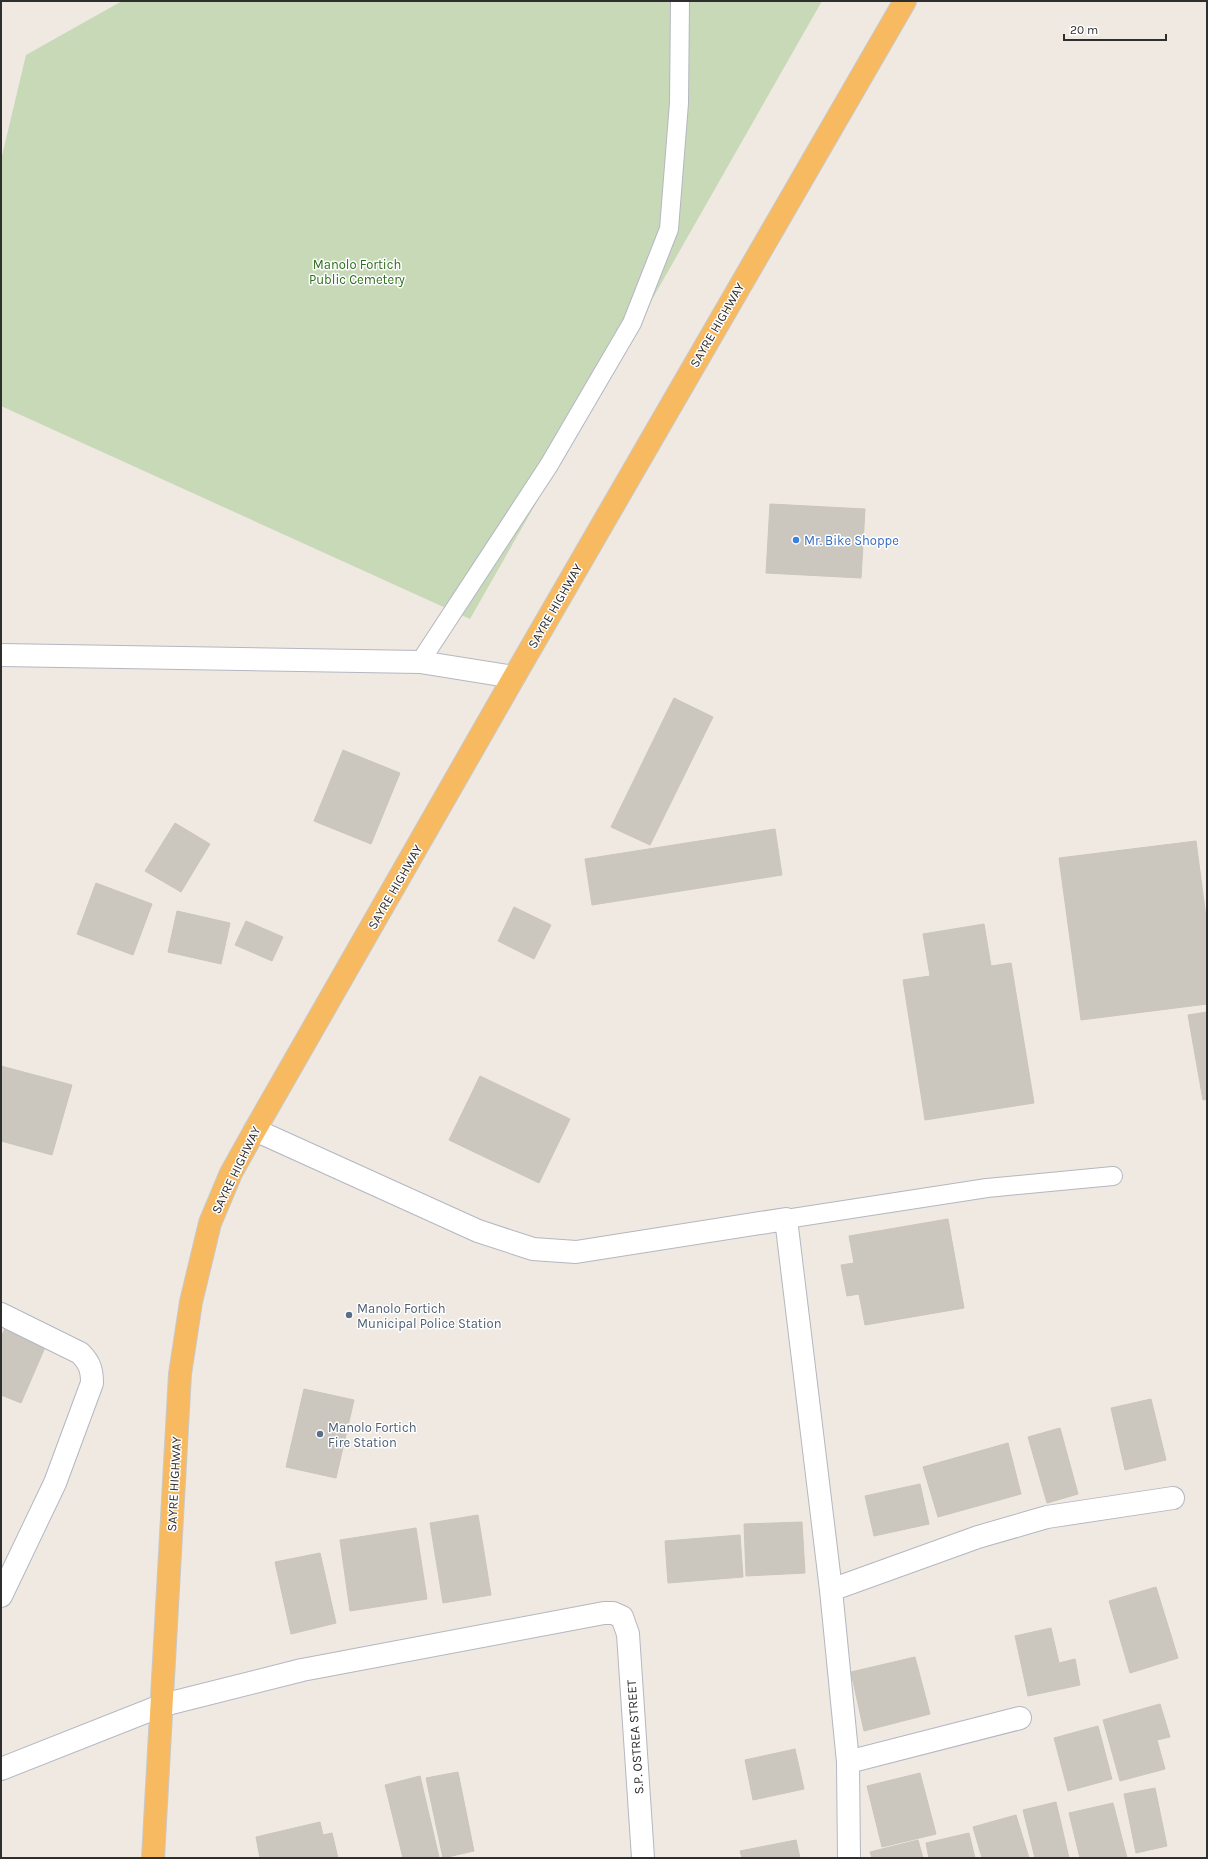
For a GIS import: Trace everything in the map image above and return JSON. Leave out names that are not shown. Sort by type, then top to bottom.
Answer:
[{"type":"highway","name":"SAYRE HIGHWAY","points":[[153,1858],[163,1705],[180,1374],[191,1302],[210,1223],[231,1173],[255,1130],[514,677],[905,1]]},
{"type":"street","points":[[1,655],[420,662],[514,677]]},
{"type":"street","points":[[255,1130],[478,1231],[533,1250],[576,1252],[786,1219],[831,1590],[848,1762],[849,1858]]},
{"type":"street","points":[[1,1314],[80,1353],[88,1362],[92,1371],[90,1390],[56,1483],[1,1596]]},
{"type":"street","points":[[831,1590],[978,1537],[1047,1517],[1173,1498]]},
{"type":"street","name":"S.P. OSTREA STREET","points":[[163,1705],[302,1670],[604,1613],[613,1613],[622,1617],[628,1634],[643,1858]]},
{"type":"street","points":[[1,1769],[163,1705]]},
{"type":"street","points":[[848,1762],[1020,1718]]},
{"type":"lane","points":[[420,662],[549,466],[632,323],[669,229],[679,103],[680,1]]},
{"type":"lane","points":[[786,1219],[987,1188],[1113,1176]]},
{"type":"green space","name":"Manolo Fortich Public Cemetery","points":[[122,1],[822,1],[470,619],[1,406],[1,160],[26,55]]},
{"type":"building","points":[[770,504],[865,509],[861,578],[766,573]]},
{"type":"building","points":[[674,698],[713,717],[650,845],[611,827]]},
{"type":"building","points":[[343,750],[400,773],[371,844],[314,821]]},
{"type":"building","points":[[175,823],[210,844],[181,892],[145,871]]},
{"type":"building","points":[[775,829],[782,875],[592,905],[585,859]]},
{"type":"building","points":[[1196,841],[1207,925],[1207,1004],[1081,1020],[1059,858]]},
{"type":"building","points":[[96,883],[152,904],[133,955],[77,934]]},
{"type":"building","points":[[514,907],[551,925],[534,959],[498,941]]},
{"type":"building","points":[[177,911],[230,923],[221,964],[168,952]]},
{"type":"building","points":[[246,921],[283,937],[272,961],[235,945]]},
{"type":"building","points":[[984,924],[991,966],[1011,963],[1034,1103],[925,1120],[903,980],[930,976],[923,934]]},
{"type":"building","points":[[1207,1012],[1207,1099],[1203,1100],[1188,1015]]},
{"type":"building","points":[[1,1066],[72,1085],[52,1155],[1,1141]]},
{"type":"building","points":[[480,1076],[570,1119],[539,1183],[449,1140]]},
{"type":"building","points":[[948,1219],[964,1308],[865,1325],[859,1294],[847,1296],[841,1265],[854,1263],[849,1236]]},
{"type":"building","points":[[5,1328],[46,1345],[21,1403],[1,1395],[1,1338]]},
{"type":"building","name":"Manolo Fortich Fire Station","points":[[304,1389],[354,1400],[336,1478],[286,1467]]},
{"type":"building","points":[[1151,1399],[1166,1460],[1125,1470],[1111,1408]]},
{"type":"building","points":[[1060,1428],[1078,1494],[1047,1503],[1028,1437]]},
{"type":"building","points":[[1008,1443],[1021,1494],[938,1517],[923,1467]]},
{"type":"building","points":[[920,1484],[929,1524],[874,1536],[865,1496]]},
{"type":"building","points":[[478,1515],[491,1595],[443,1603],[430,1523]]},
{"type":"building","points":[[802,1522],[805,1573],[746,1576],[744,1524]]},
{"type":"building","points":[[416,1528],[427,1599],[350,1611],[340,1540]]},
{"type":"building","points":[[740,1535],[743,1577],[668,1583],[665,1541]]},
{"type":"building","points":[[320,1553],[336,1623],[291,1634],[275,1562]]},
{"type":"building","points":[[1156,1587],[1178,1658],[1130,1673],[1109,1601]]},
{"type":"building","points":[[1051,1628],[1059,1663],[1075,1659],[1080,1685],[1028,1696],[1015,1636]]},
{"type":"building","points":[[915,1657],[930,1714],[864,1731],[851,1672]]},
{"type":"building","points":[[1160,1704],[1170,1737],[1157,1740],[1165,1769],[1120,1781],[1103,1720]]},
{"type":"building","points":[[1098,1726],[1112,1779],[1068,1791],[1054,1738]]},
{"type":"building","points":[[795,1749],[804,1789],[753,1800],[745,1760]]},
{"type":"building","points":[[458,1772],[474,1851],[443,1858],[426,1778]]},
{"type":"building","points":[[920,1773],[936,1834],[882,1847],[867,1786]]},
{"type":"building","points":[[420,1776],[439,1857],[403,1858],[385,1785]]},
{"type":"building","points":[[1155,1788],[1167,1846],[1136,1853],[1124,1794]]},
{"type":"building","points":[[1056,1802],[1069,1858],[1035,1858],[1023,1810]]},
{"type":"building","points":[[1113,1803],[1127,1858],[1080,1858],[1069,1813]]},
{"type":"building","points":[[1016,1815],[1029,1858],[982,1858],[973,1827]]},
{"type":"building","points":[[320,1822],[323,1835],[332,1833],[338,1858],[260,1858],[256,1837]]},
{"type":"building","points":[[969,1833],[975,1858],[929,1858],[926,1843]]},
{"type":"building","points":[[796,1840],[800,1858],[742,1858],[740,1851]]},
{"type":"building","points":[[918,1840],[923,1858],[872,1858],[870,1852]]},
{"type":"place","name":"Mr. Bike Shoppe","points":[[796,540]]},
{"type":"place","name":"Manolo Fortich Municipal Police Station","points":[[349,1315]]},
{"type":"place","name":"Manolo Fortich Fire Station","points":[[320,1434]]}]
